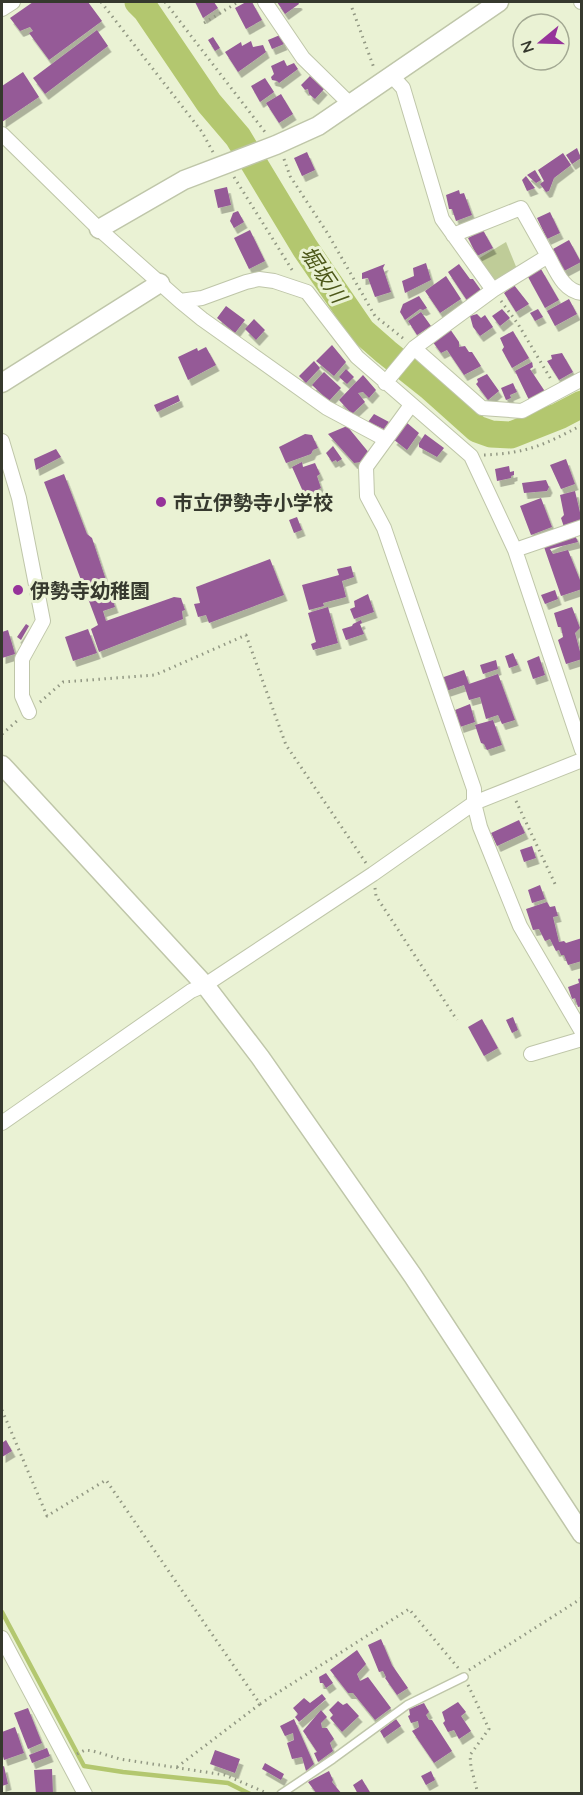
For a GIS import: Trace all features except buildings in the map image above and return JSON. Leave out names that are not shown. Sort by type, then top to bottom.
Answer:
[{"type":"street","points":[[2,9],[13,2]]},
{"type":"street","points":[[265,2],[303,58],[350,104]]},
{"type":"street","points":[[99,229],[184,180],[275,146],[318,126],[499,2]]},
{"type":"street","points":[[386,80],[403,88],[442,219],[493,290]]},
{"type":"street","points":[[2,134],[99,229],[202,320],[327,408],[385,439]]},
{"type":"street","points":[[453,235],[521,208],[566,287],[582,293]]},
{"type":"street","points":[[388,380],[413,351],[493,290],[548,256]]},
{"type":"street","points":[[180,301],[202,298],[259,279],[283,283],[307,292],[357,357],[388,380],[411,405],[471,456],[515,550],[575,713],[582,750]]},
{"type":"street","points":[[2,383],[160,283]]},
{"type":"street","points":[[413,351],[482,408],[522,411],[582,379]]},
{"type":"street","points":[[411,405],[366,467],[367,496],[384,528],[474,789],[474,803],[480,827],[520,926],[582,1032]]},
{"type":"street","points":[[2,441],[19,498],[43,621],[22,659],[22,696],[29,712]]},
{"type":"street","points":[[515,550],[582,528]]},
{"type":"street","points":[[2,1123],[192,991],[205,986],[373,874],[474,803],[582,760]]},
{"type":"street","points":[[2,765],[205,986],[260,1057],[413,1276],[582,1534]]},
{"type":"street","points":[[531,1054],[582,1039]]},
{"type":"street","points":[[2,1638],[85,1794]]},
{"type":"lane","points":[[281,1794],[407,1705],[464,1677]]},
{"type":"path","points":[[101,2],[202,132],[214,155],[225,164],[244,190],[307,292]]},
{"type":"path","points":[[165,2],[284,158],[290,176],[328,234],[375,316],[413,351]]},
{"type":"path","points":[[204,23],[238,2]]},
{"type":"path","points":[[352,8],[386,80]]},
{"type":"path","points":[[493,290],[518,324],[554,384]]},
{"type":"path","points":[[471,456],[510,454],[540,447],[582,425]]},
{"type":"path","points":[[2,734],[63,682],[155,675],[246,635],[285,745],[373,874],[376,896],[457,1020]]},
{"type":"path","points":[[510,788],[556,886]]},
{"type":"path","points":[[2,1410],[47,1516],[106,1480],[260,1704]]},
{"type":"path","points":[[177,1767],[260,1704],[409,1609],[463,1674],[582,1598]]},
{"type":"path","points":[[464,1677],[489,1729],[470,1755],[478,1794]]},
{"type":"path","points":[[85,1750],[120,1759],[225,1775],[269,1794]]},
{"type":"green space","points":[[506,242],[519,274],[493,290],[473,262]]},
{"type":"waterway","name":"堀坂川","points":[[138,2],[146,10],[209,103],[238,137],[305,248],[362,331],[477,429],[491,434],[511,435],[582,404]]},
{"type":"waterway","points":[[2,1612],[84,1766],[228,1783],[250,1794]]},
{"type":"place","name":"市立伊勢寺小学校","points":[[161,502]]},
{"type":"place","name":"伊勢寺幼稚園","points":[[18,590]]}]
